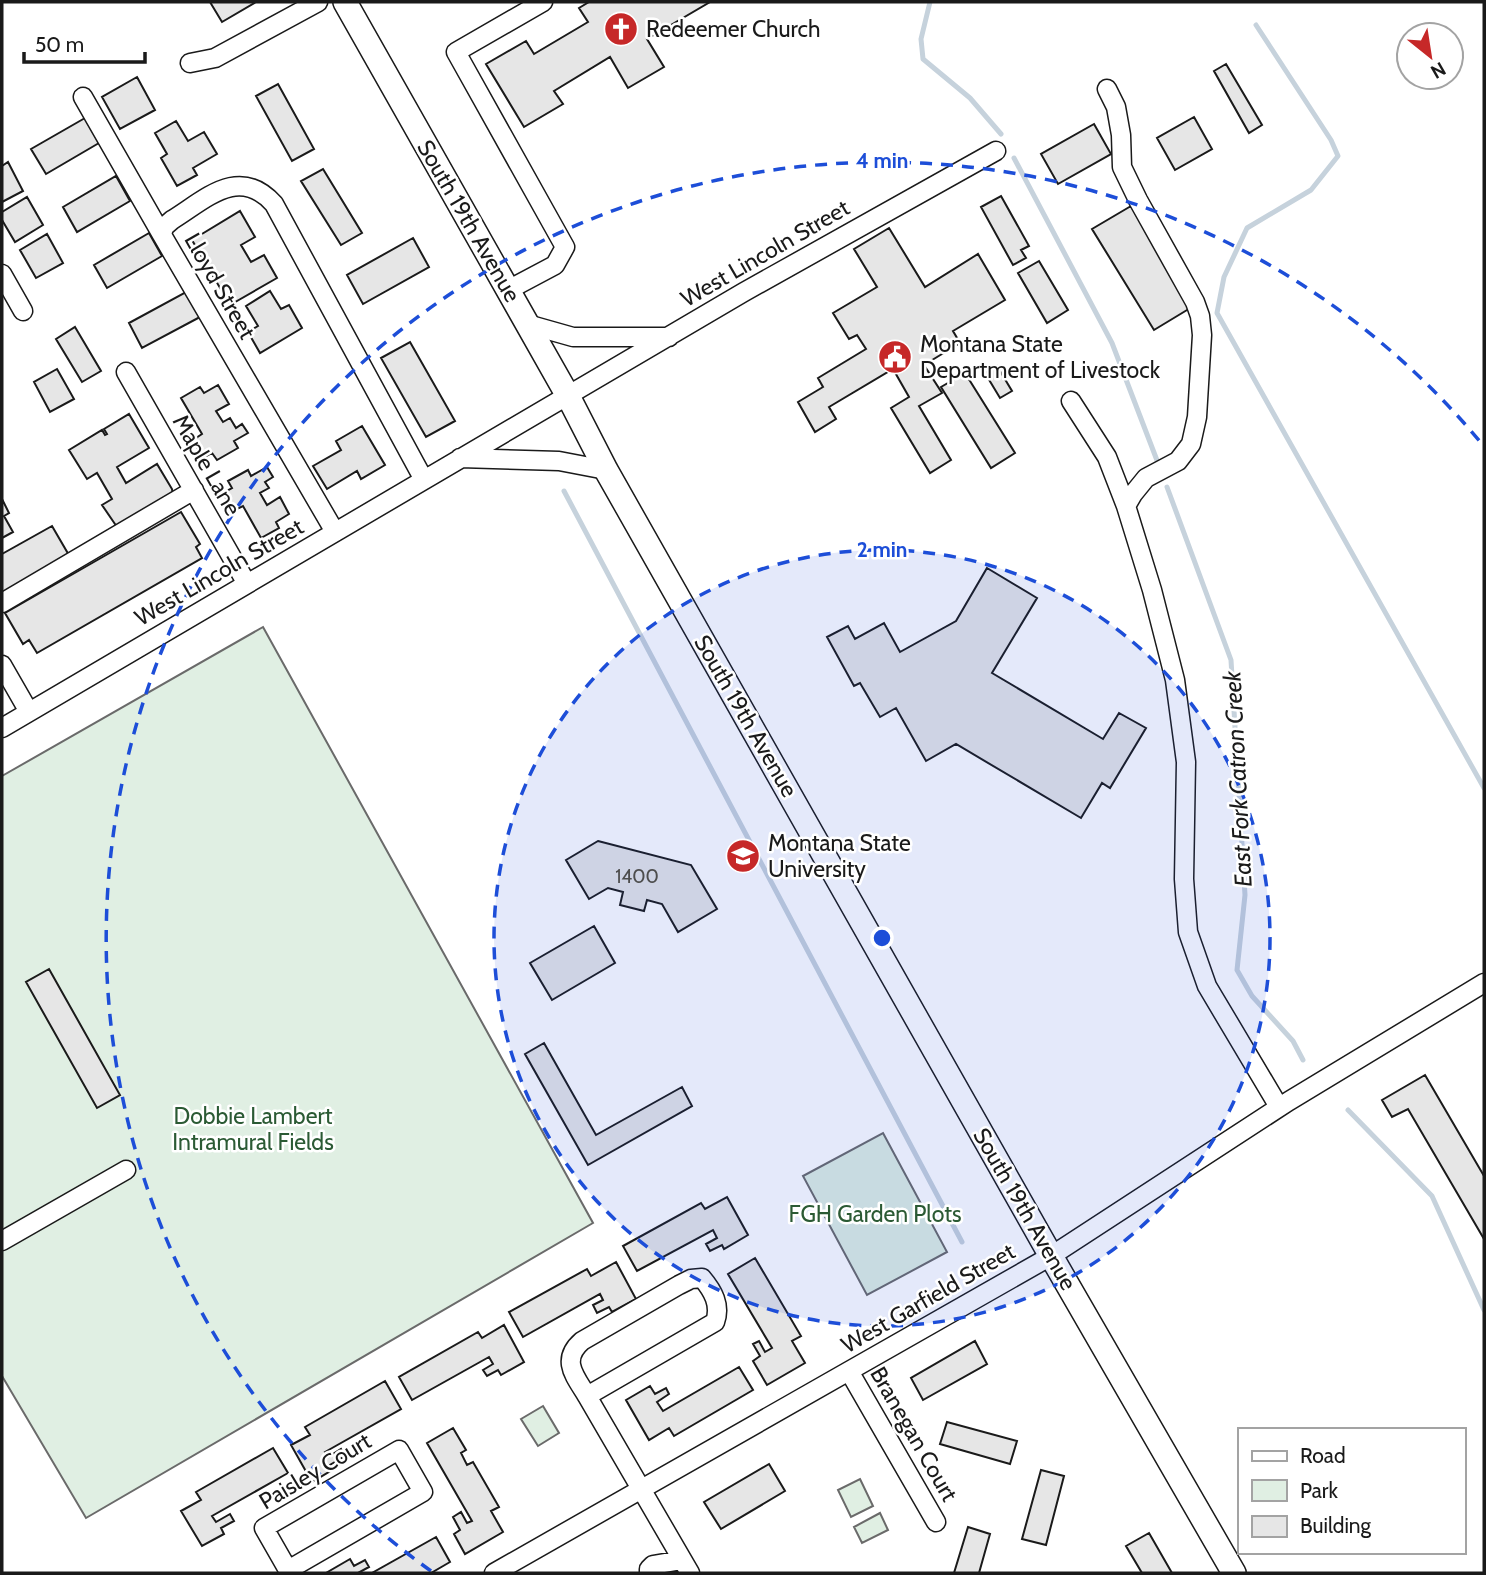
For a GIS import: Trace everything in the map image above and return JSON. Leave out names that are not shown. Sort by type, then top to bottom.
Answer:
[{"type":"main road","name":"South 19th Avenue","points":[[345,2],[568,396],[606,470],[1051,1256],[1234,1573]]},
{"type":"street","points":[[190,63],[215,58],[318,2]]},
{"type":"street","points":[[508,290],[555,265],[565,247],[456,52],[543,2]]},
{"type":"street","points":[[1107,89],[1116,107],[1120,125],[1122,167],[1200,316],[1202,335],[1197,416],[1191,443],[1178,461],[1146,478],[1126,506]]},
{"type":"street","points":[[83,97],[162,235]]},
{"type":"street","name":"West Lincoln Street","points":[[2,728],[744,292],[996,151]]},
{"type":"street","name":"Lloyd Street","points":[[335,532],[162,235],[164,227],[172,220],[223,188],[244,186],[265,193],[275,204],[424,480]]},
{"type":"street","points":[[2,274],[23,311]]},
{"type":"street","name":"West Lincoln Street","points":[[527,324],[573,337],[669,337]]},
{"type":"street","name":"Maple Lane","points":[[125,372],[247,584]]},
{"type":"street","points":[[1071,401],[1114,466],[1126,474],[1146,478]]},
{"type":"street","points":[[1107,457],[1126,506],[1165,637],[1182,721],[1186,762],[1184,879],[1188,932],[1208,986],[1279,1107]]},
{"type":"street","points":[[460,458],[559,461],[606,470]]},
{"type":"street","points":[[2,603],[194,491]]},
{"type":"street","points":[[2,665],[29,712]]},
{"type":"street","name":"West Garfield Street","points":[[494,1573],[1051,1256],[1279,1107],[1484,983]]},
{"type":"street","points":[[2,1241],[126,1170]]},
{"type":"street","points":[[587,1396],[715,1322],[719,1313],[710,1288],[702,1278],[691,1279],[679,1285],[582,1341],[573,1349],[570,1361],[573,1373],[686,1567]]},
{"type":"street","name":"Branegan Court","points":[[849,1371],[936,1522]]},
{"type":"street","name":"Paisley Court","points":[[399,1450],[423,1492],[289,1572],[264,1528],[399,1450]]},
{"type":"street","points":[[649,1573],[653,1564],[686,1567]]},
{"type":"green space","name":"Dobbie Lambert Intramural Fields","points":[[263,627],[593,1223],[86,1518],[2,1376],[2,776]]},
{"type":"green space","name":"FGH Garden Plots","points":[[883,1133],[947,1252],[867,1295],[803,1176]]},
{"type":"green space","points":[[543,1406],[559,1433],[538,1446],[521,1419]]},
{"type":"green space","points":[[860,1479],[873,1506],[851,1517],[838,1490]]},
{"type":"green space","points":[[880,1513],[888,1530],[862,1543],[854,1527]]},
{"type":"building","points":[[210,2],[256,2],[222,22]]},
{"type":"building","points":[[589,2],[710,2],[647,39],[664,67],[628,88],[610,57],[554,91],[563,104],[524,127],[486,64],[526,41],[534,54],[588,22],[579,8]]},
{"type":"building","points":[[1226,64],[1262,125],[1249,133],[1214,71]]},
{"type":"building","points":[[137,77],[155,110],[120,129],[102,97]]},
{"type":"building","points":[[278,84],[314,149],[292,161],[256,96]]},
{"type":"building","points":[[1194,117],[1212,149],[1175,170],[1157,138]]},
{"type":"building","points":[[85,118],[99,143],[46,174],[31,149]]},
{"type":"building","points":[[176,121],[188,141],[204,132],[217,154],[193,168],[197,175],[177,186],[161,158],[167,154],[155,133]]},
{"type":"building","points":[[1094,124],[1111,154],[1058,184],[1041,154]]},
{"type":"building","points":[[8,162],[23,191],[2,202],[2,166]]},
{"type":"building","points":[[323,169],[362,233],[341,245],[301,181]]},
{"type":"building","points":[[116,176],[130,201],[77,232],[63,207]]},
{"type":"building","points":[[1001,196],[1029,246],[1021,250],[1026,258],[1013,265],[981,207]]},
{"type":"building","points":[[27,197],[43,225],[15,242],[2,220],[2,212]]},
{"type":"building","points":[[1131,206],[1192,307],[1154,330],[1092,229]]},
{"type":"building","points":[[240,211],[255,237],[241,245],[251,262],[264,255],[277,278],[230,305],[192,240]]},
{"type":"building","name":"Montana State Department of Livestock","points":[[889,228],[925,287],[978,254],[1005,300],[953,331],[960,343],[924,365],[942,393],[919,406],[951,460],[930,473],[891,408],[909,397],[893,369],[829,407],[836,419],[815,432],[798,402],[823,387],[818,378],[866,349],[857,335],[849,339],[833,313],[877,287],[854,249]]},
{"type":"building","points":[[149,233],[162,256],[107,288],[94,265]]},
{"type":"building","points":[[47,234],[63,263],[36,278],[20,250]]},
{"type":"building","points":[[413,238],[429,267],[363,304],[347,275]]},
{"type":"building","points":[[1039,261],[1068,310],[1047,323],[1018,273]]},
{"type":"building","points":[[270,291],[281,309],[289,305],[302,328],[260,353],[248,332],[258,326],[246,306]]},
{"type":"building","points":[[186,292],[200,317],[142,348],[129,323]]},
{"type":"building","points":[[75,327],[101,371],[82,382],[56,339]]},
{"type":"building","points":[[410,342],[455,421],[426,437],[381,358]]},
{"type":"building","points":[[997,366],[1012,391],[1000,398],[985,373]]},
{"type":"building","points":[[57,369],[74,399],[50,412],[34,382]]},
{"type":"building","points":[[965,373],[1015,453],[991,468],[941,387]]},
{"type":"building","points":[[218,385],[229,404],[216,411],[223,422],[230,418],[236,428],[242,424],[248,433],[234,441],[238,448],[217,460],[212,453],[203,458],[193,440],[202,434],[181,398],[200,387],[204,393]]},
{"type":"building","points":[[129,414],[149,448],[117,467],[126,483],[157,464],[173,495],[117,527],[102,505],[112,499],[97,473],[87,479],[69,450],[102,430],[107,434],[104,429]]},
{"type":"building","points":[[362,426],[385,465],[361,479],[357,471],[327,489],[313,466],[341,450],[336,441]]},
{"type":"building","points":[[267,467],[273,477],[265,482],[269,488],[260,493],[267,505],[280,497],[289,514],[276,522],[279,528],[261,538],[243,506],[233,511],[223,493],[232,488],[228,481],[248,470],[251,476]]},
{"type":"building","points":[[2,499],[9,513],[4,516],[13,532],[2,538]]},
{"type":"building","points":[[181,512],[200,544],[196,547],[202,558],[37,653],[29,640],[23,644],[5,613]]},
{"type":"building","points":[[52,526],[70,557],[2,596],[2,554]]},
{"type":"building","points":[[987,568],[1037,598],[992,673],[1103,739],[1119,713],[1146,728],[1110,788],[1102,783],[1081,818],[956,744],[926,761],[896,708],[880,717],[860,683],[854,686],[827,637],[848,626],[855,639],[884,623],[900,652],[956,621]]},
{"type":"building","points":[[598,841],[691,865],[717,909],[678,932],[662,904],[647,900],[644,911],[620,905],[623,892],[608,888],[589,899],[566,860]]},
{"type":"building","points":[[594,926],[615,963],[552,1000],[530,963]]},
{"type":"building","points":[[49,969],[120,1095],[97,1108],[26,982]]},
{"type":"building","points":[[544,1043],[596,1135],[682,1087],[692,1106],[588,1165],[525,1054]]},
{"type":"building","points":[[1425,1075],[1484,1176],[1484,1239],[1408,1109],[1392,1117],[1382,1100]]},
{"type":"building","points":[[727,1197],[748,1235],[724,1249],[722,1245],[710,1251],[706,1244],[717,1238],[713,1230],[637,1271],[623,1246],[701,1203],[705,1209]]},
{"type":"building","points":[[755,1258],[801,1336],[792,1341],[805,1363],[767,1385],[753,1361],[760,1356],[753,1344],[759,1341],[765,1352],[772,1348],[728,1274]]},
{"type":"building","points":[[616,1262],[636,1299],[612,1312],[609,1307],[597,1313],[593,1305],[603,1300],[600,1294],[523,1337],[509,1312],[587,1269],[591,1276]]},
{"type":"building","points":[[504,1325],[524,1362],[501,1375],[498,1370],[487,1376],[483,1370],[493,1364],[489,1357],[412,1400],[399,1377],[478,1332],[482,1338]]},
{"type":"building","points":[[975,1341],[987,1364],[923,1400],[911,1378]]},
{"type":"building","points":[[739,1367],[753,1390],[674,1436],[669,1428],[649,1440],[626,1400],[650,1386],[655,1394],[666,1388],[669,1394],[657,1402],[663,1411]]},
{"type":"building","points":[[385,1381],[401,1409],[325,1452],[328,1457],[341,1449],[345,1456],[330,1465],[332,1470],[312,1482],[291,1445],[310,1435],[305,1427]]},
{"type":"building","points":[[947,1422],[1017,1441],[1010,1464],[940,1444]]},
{"type":"building","points":[[453,1428],[466,1450],[461,1453],[467,1465],[473,1462],[499,1507],[491,1511],[503,1532],[465,1554],[454,1534],[460,1530],[453,1517],[461,1512],[467,1523],[472,1521],[427,1443]]},
{"type":"building","points":[[273,1448],[288,1473],[212,1516],[216,1522],[230,1514],[234,1521],[221,1528],[224,1534],[202,1546],[181,1511],[201,1500],[196,1492]]},
{"type":"building","points":[[769,1464],[785,1491],[721,1529],[704,1502]]},
{"type":"building","points":[[1041,1470],[1064,1476],[1046,1545],[1022,1539]]},
{"type":"building","points":[[968,1527],[990,1534],[979,1573],[954,1573]]},
{"type":"building","points":[[1149,1533],[1172,1573],[1142,1573],[1126,1546]]},
{"type":"building","points":[[436,1537],[450,1562],[431,1573],[372,1573]]},
{"type":"building","points":[[350,1559],[354,1566],[365,1560],[369,1567],[358,1573],[326,1573]]},
{"type":"waterway","name":"East Fork Catron Creek","points":[[930,2],[921,39],[923,59],[970,98],[1001,134]]},
{"type":"waterway","points":[[1256,25],[1331,140],[1338,156],[1311,190],[1247,228],[1224,277],[1217,313],[1484,788]]},
{"type":"waterway","name":"East Fork Catron Creek","points":[[1014,158],[1112,343],[1158,463]]},
{"type":"waterway","name":"East Fork Catron Creek","points":[[1167,487],[1231,660],[1245,895],[1237,970],[1252,996],[1293,1041],[1303,1060]]},
{"type":"waterway","points":[[564,491],[962,1242]]},
{"type":"waterway","name":"East Fork Catron Creek","points":[[1348,1110],[1432,1196],[1484,1310]]},
{"type":"place","name":"Redeemer Church","points":[[621,29]]},
{"type":"place","name":"Montana State Department of Livestock","points":[[895,357]]},
{"type":"place","name":"Montana State University","points":[[743,856]]}]
